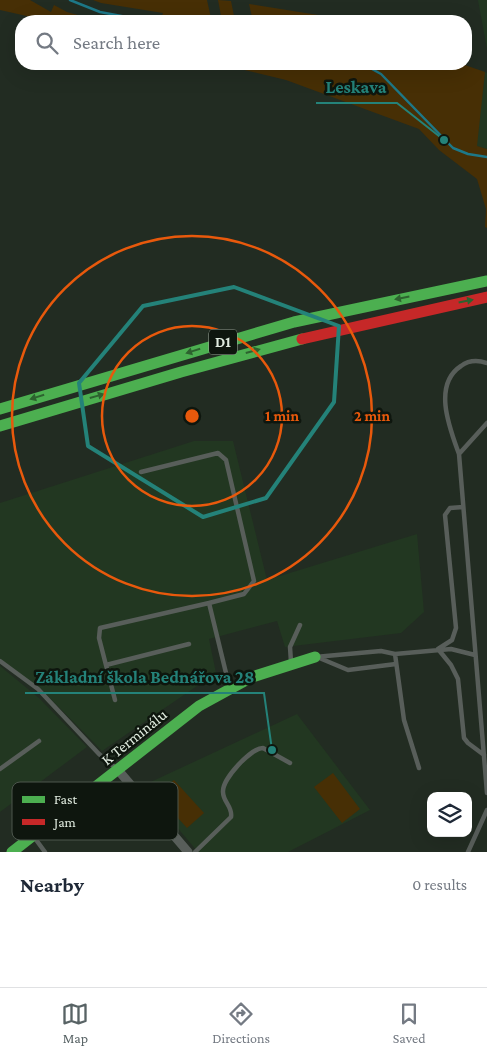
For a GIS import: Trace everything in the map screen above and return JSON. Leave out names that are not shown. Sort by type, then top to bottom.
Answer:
[{"type":"main road","name":"D1","points":[[0,409],[248,334],[349,309],[487,281]]},
{"type":"main road","name":"D1","points":[[0,426],[253,351],[444,305],[487,297]]},
{"type":"main road","name":"K Terminálu","points":[[103,782],[157,736],[199,706],[232,687],[291,663],[315,657]]},
{"type":"main road","name":"K Terminálu","points":[[12,852],[28,840]]},
{"type":"street","points":[[118,770],[128,782]]},
{"type":"street","points":[[178,840],[188,852]]},
{"type":"lane","points":[[487,363],[475,361],[462,365],[452,373],[446,387],[448,423],[459,454],[487,792]]},
{"type":"lane","points":[[459,454],[487,423]]},
{"type":"lane","points":[[115,700],[99,638],[100,628],[244,594],[254,581],[226,460],[218,453],[141,472]]},
{"type":"lane","points":[[438,649],[452,640],[456,628],[446,515],[450,508],[463,507]]},
{"type":"lane","points":[[209,603],[226,673],[232,687]]},
{"type":"lane","points":[[291,663],[290,647],[300,625]]},
{"type":"lane","points":[[106,665],[189,644]]},
{"type":"lane","points":[[438,649],[451,665],[458,680],[464,738],[484,754]]},
{"type":"lane","points":[[315,657],[381,652],[395,654],[438,649],[451,649],[475,655]]},
{"type":"lane","points":[[395,654],[404,720],[419,768]]},
{"type":"lane","points":[[315,657],[348,670],[396,664]]},
{"type":"lane","points":[[0,661],[38,689],[99,754],[118,770]]},
{"type":"lane","points":[[0,769],[39,741]]},
{"type":"lane","points":[[195,852],[231,817],[231,810],[223,796],[223,786],[251,752],[263,748],[290,763]]},
{"type":"lane","points":[[468,852],[487,810]]},
{"type":"lane","points":[[36,840],[45,852]]},
{"type":"highlighted area","points":[[234,287],[339,326],[334,402],[266,498],[203,517],[88,446],[79,383],[143,306]]},
{"type":"shaded area","points":[[0,0],[30,0],[51,12],[54,5],[78,15],[22,15],[0,10]]},
{"type":"shaded area","points":[[93,0],[207,0],[210,15],[162,15],[163,13]]},
{"type":"shaded area","points":[[218,0],[231,1],[234,15],[221,15]]},
{"type":"shaded area","points":[[478,0],[487,0],[487,49],[480,11]]},
{"type":"shaded area","points":[[249,4],[318,15],[252,15]]},
{"type":"shaded area","points":[[472,67],[485,72],[477,146],[487,149],[487,228],[485,227],[486,209],[477,179],[439,150],[419,129],[286,80],[244,70],[472,70]]},
{"type":"shaded area","points":[[485,72],[487,73],[487,149],[476,146]]},
{"type":"shaded area","points":[[194,441],[233,441],[267,580],[417,534],[424,612],[401,633],[285,647],[277,621],[209,639],[216,673],[102,751],[42,690],[0,660],[0,503]]},
{"type":"shaded area","points":[[0,666],[39,698],[87,747],[40,782],[12,782],[12,803],[0,812]]},
{"type":"shaded area","points":[[297,714],[370,810],[288,852],[198,852],[178,828],[178,782],[151,782]]},
{"type":"shaded area","points":[[333,773],[360,809],[342,823],[314,787]]},
{"type":"shaded area","points":[[178,784],[204,813],[187,828],[178,818]]},
{"type":"waterway","points":[[70,0],[100,12],[116,15]]},
{"type":"waterway","points":[[374,70],[381,74],[453,148],[468,154],[487,157]]},
{"type":"traffic: fast","points":[[0,409],[294,322],[487,281]]},
{"type":"traffic: fast","points":[[0,426],[181,372],[302,339]]},
{"type":"traffic: fast","points":[[102,782],[199,706],[252,677],[315,657]]},
{"type":"traffic: fast","points":[[12,852],[27,840]]},
{"type":"traffic: jam","points":[[302,339],[487,297]]},
{"type":"place","name":"Leskava","points":[[444,140]]},
{"type":"place","name":"Základní škola Bednářova 28","points":[[272,750]]}]
